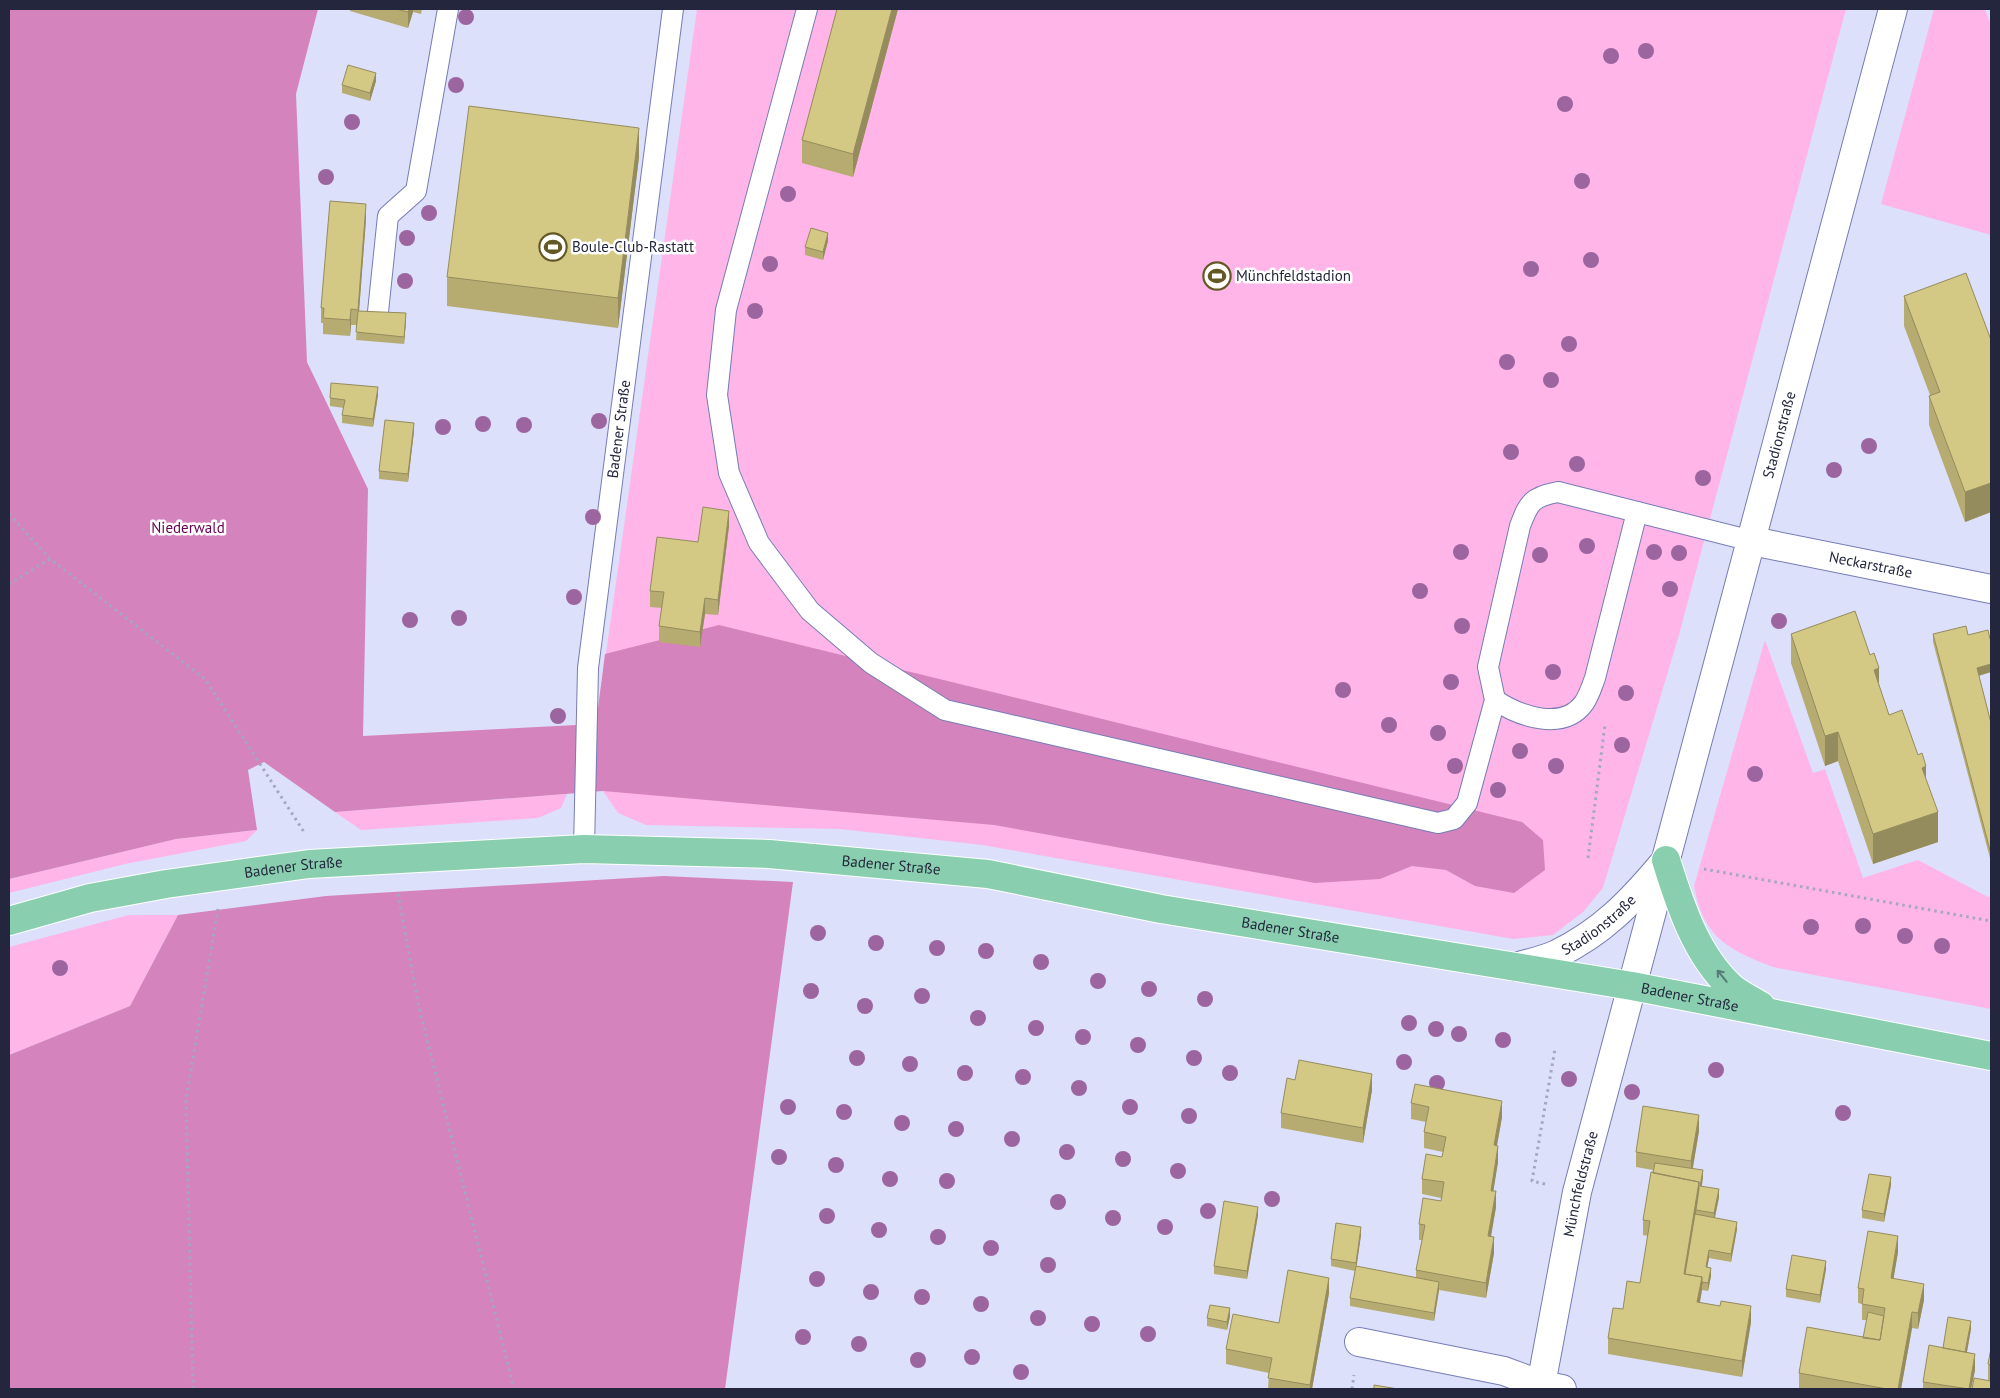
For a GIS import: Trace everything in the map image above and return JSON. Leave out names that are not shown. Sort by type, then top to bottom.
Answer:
[{"type":"main road","name":"Badener Straße","points":[[9,922],[90,898],[224,874],[309,864],[584,849],[769,854],[988,874],[1161,909],[1632,986],[1991,1056]]},
{"type":"main road","points":[[1666,860],[1682,910],[1704,953],[1732,987],[1775,1014]]},
{"type":"street","name":"Stadionstraße","points":[[1632,986],[1752,541],[1892,9]]},
{"type":"street","name":"Neckarstraße","points":[[1752,541],[1991,589]]},
{"type":"street","name":"Stadionstraße","points":[[1516,967],[1555,955],[1592,934],[1629,904],[1666,860]]},
{"type":"street","name":"Münchfeldstraße","points":[[1359,1342],[1504,1371],[1551,1387],[1577,1192],[1632,986]]},
{"type":"lane","points":[[378,312],[388,216],[416,191],[448,9]]},
{"type":"lane","name":"Badener Straße","points":[[584,849],[588,668],[673,9]]},
{"type":"lane","points":[[807,9],[726,310],[717,396],[729,473],[759,543],[810,611],[871,664],[944,710],[1438,823],[1454,819],[1467,803],[1495,700],[1488,667],[1520,526],[1528,505],[1540,496],[1558,492],[1752,541]]},
{"type":"lane","points":[[1495,700],[1512,711],[1548,720],[1566,716],[1584,704],[1595,678],[1637,512]]},
{"type":"path","points":[[9,514],[50,558],[205,679],[303,829],[309,864]]},
{"type":"path","points":[[9,584],[50,558]]},
{"type":"path","points":[[392,858],[418,1003],[514,1389]]},
{"type":"path","points":[[1666,860],[1991,921]]},
{"type":"path","points":[[193,1389],[186,1100],[224,874]]},
{"type":"path","points":[[1555,1049],[1532,1181],[1577,1192]]},
{"type":"shaded area","name":"Münchfeldstadion","points":[[697,9],[1846,9],[1679,635],[1603,888],[1583,912],[1553,935],[1513,939],[982,845],[840,829],[646,825],[618,813],[603,791],[596,724]]},
{"type":"shaded area","points":[[1934,9],[1985,9],[1991,26],[1991,235],[1881,204]]},
{"type":"shaded area","points":[[1765,640],[1813,773],[1825,769],[1863,878],[1918,860],[1988,897],[1991,896],[1991,1009],[1773,967],[1731,947],[1711,930],[1698,903],[1694,886]]},
{"type":"shaded area","points":[[567,794],[561,808],[538,818],[361,830],[335,812]]},
{"type":"shaded area","points":[[257,830],[246,841],[125,864],[9,893],[9,879],[176,839]]},
{"type":"shaded area","points":[[129,915],[178,915],[130,1006],[9,1055],[9,947]]},
{"type":"green space","name":"Niederwald","points":[[9,9],[318,9],[296,94],[307,362],[368,489],[363,736],[596,724],[605,654],[719,625],[1522,822],[1543,840],[1545,870],[1514,893],[1475,886],[1446,870],[1412,866],[1380,879],[1315,883],[994,825],[603,791],[335,812],[264,762],[248,770],[257,830],[176,839],[9,879]]},
{"type":"green space","points":[[664,876],[793,882],[725,1389],[9,1389],[9,1055],[130,1006],[178,915],[326,896]]},
{"type":"building","points":[[396,9],[409,9],[408,12]]},
{"type":"building","points":[[837,9],[892,9],[853,154],[802,140]]},
{"type":"building","points":[[348,65],[376,73],[370,93],[342,85]]},
{"type":"building","points":[[469,106],[639,128],[618,298],[447,277]]},
{"type":"building","points":[[330,201],[366,204],[358,310],[351,309],[350,320],[323,318],[324,308],[321,308]]},
{"type":"building","points":[[811,228],[828,233],[823,252],[805,247]]},
{"type":"building","points":[[1966,273],[1991,340],[1991,483],[1965,492],[1929,396],[1940,392],[1904,296]]},
{"type":"building","points":[[358,311],[406,313],[404,337],[356,332]]},
{"type":"building","points":[[331,383],[378,387],[373,419],[342,415],[345,400],[330,398]]},
{"type":"building","points":[[385,420],[414,423],[408,474],[379,471]]},
{"type":"building","points":[[703,507],[729,511],[718,600],[705,598],[700,632],[659,626],[664,592],[650,591],[657,537],[698,542]]},
{"type":"building","points":[[1855,611],[1870,655],[1874,653],[1879,668],[1874,670],[1889,715],[1902,710],[1918,755],[1922,753],[1926,766],[1922,768],[1938,812],[1873,834],[1838,732],[1825,736],[1791,634]]},
{"type":"building","points":[[1966,626],[1968,635],[1988,630],[1991,639],[1991,664],[1977,668],[1991,723],[1991,854],[1933,634]]},
{"type":"building","points":[[1299,1060],[1372,1074],[1363,1128],[1281,1113],[1287,1078],[1295,1080]]},
{"type":"building","points":[[1415,1084],[1502,1101],[1494,1145],[1498,1146],[1491,1191],[1496,1191],[1488,1236],[1494,1237],[1486,1283],[1416,1270],[1425,1225],[1419,1224],[1423,1198],[1441,1201],[1444,1182],[1422,1179],[1426,1154],[1442,1157],[1446,1137],[1424,1132],[1429,1107],[1411,1103]]},
{"type":"building","points":[[1643,1106],[1699,1115],[1691,1161],[1636,1152]]},
{"type":"building","points":[[1655,1163],[1703,1170],[1700,1186],[1719,1189],[1714,1213],[1696,1210],[1699,1182],[1653,1173]]},
{"type":"building","points":[[1651,1172],[1699,1182],[1684,1274],[1702,1277],[1697,1302],[1720,1306],[1721,1301],[1751,1306],[1742,1361],[1608,1338],[1613,1308],[1623,1309],[1627,1281],[1640,1283],[1650,1221],[1643,1220]]},
{"type":"building","points":[[1869,1174],[1891,1177],[1884,1214],[1862,1210]]},
{"type":"building","points":[[1224,1201],[1258,1207],[1247,1271],[1214,1266]]},
{"type":"building","points":[[1695,1214],[1737,1222],[1731,1254],[1709,1250],[1706,1267],[1711,1268],[1708,1283],[1702,1282],[1702,1277],[1685,1274]]},
{"type":"building","points":[[1336,1223],[1361,1227],[1356,1263],[1331,1259]]},
{"type":"building","points":[[1868,1231],[1898,1236],[1891,1278],[1924,1284],[1918,1313],[1912,1312],[1898,1389],[1887,1389],[1799,1373],[1807,1327],[1880,1340],[1885,1308],[1862,1304],[1864,1289],[1858,1288]]},
{"type":"building","points":[[1792,1255],[1826,1261],[1820,1295],[1786,1289]]},
{"type":"building","points":[[1356,1266],[1439,1282],[1434,1313],[1350,1298]]},
{"type":"building","points":[[1288,1270],[1329,1278],[1310,1385],[1268,1378],[1272,1358],[1226,1349],[1233,1314],[1279,1323]]},
{"type":"building","points":[[1210,1305],[1230,1308],[1227,1322],[1207,1318]]},
{"type":"building","points":[[1868,1312],[1884,1316],[1880,1340],[1863,1338]]},
{"type":"building","points":[[1948,1317],[1971,1321],[1965,1352],[1943,1348]]},
{"type":"building","points":[[1929,1345],[1975,1354],[1969,1389],[1923,1382]]},
{"type":"building","points":[[1991,1348],[1991,1365],[1988,1364]]},
{"type":"building","points":[[1974,1378],[1991,1381],[1991,1389],[1972,1389]]},
{"type":"building","points":[[1374,1385],[1398,1389],[1374,1389]]},
{"type":"place","name":"Boule-Club-Rastatt","points":[[553,247]]},
{"type":"place","name":"Münchfeldstadion","points":[[1217,276]]}]
